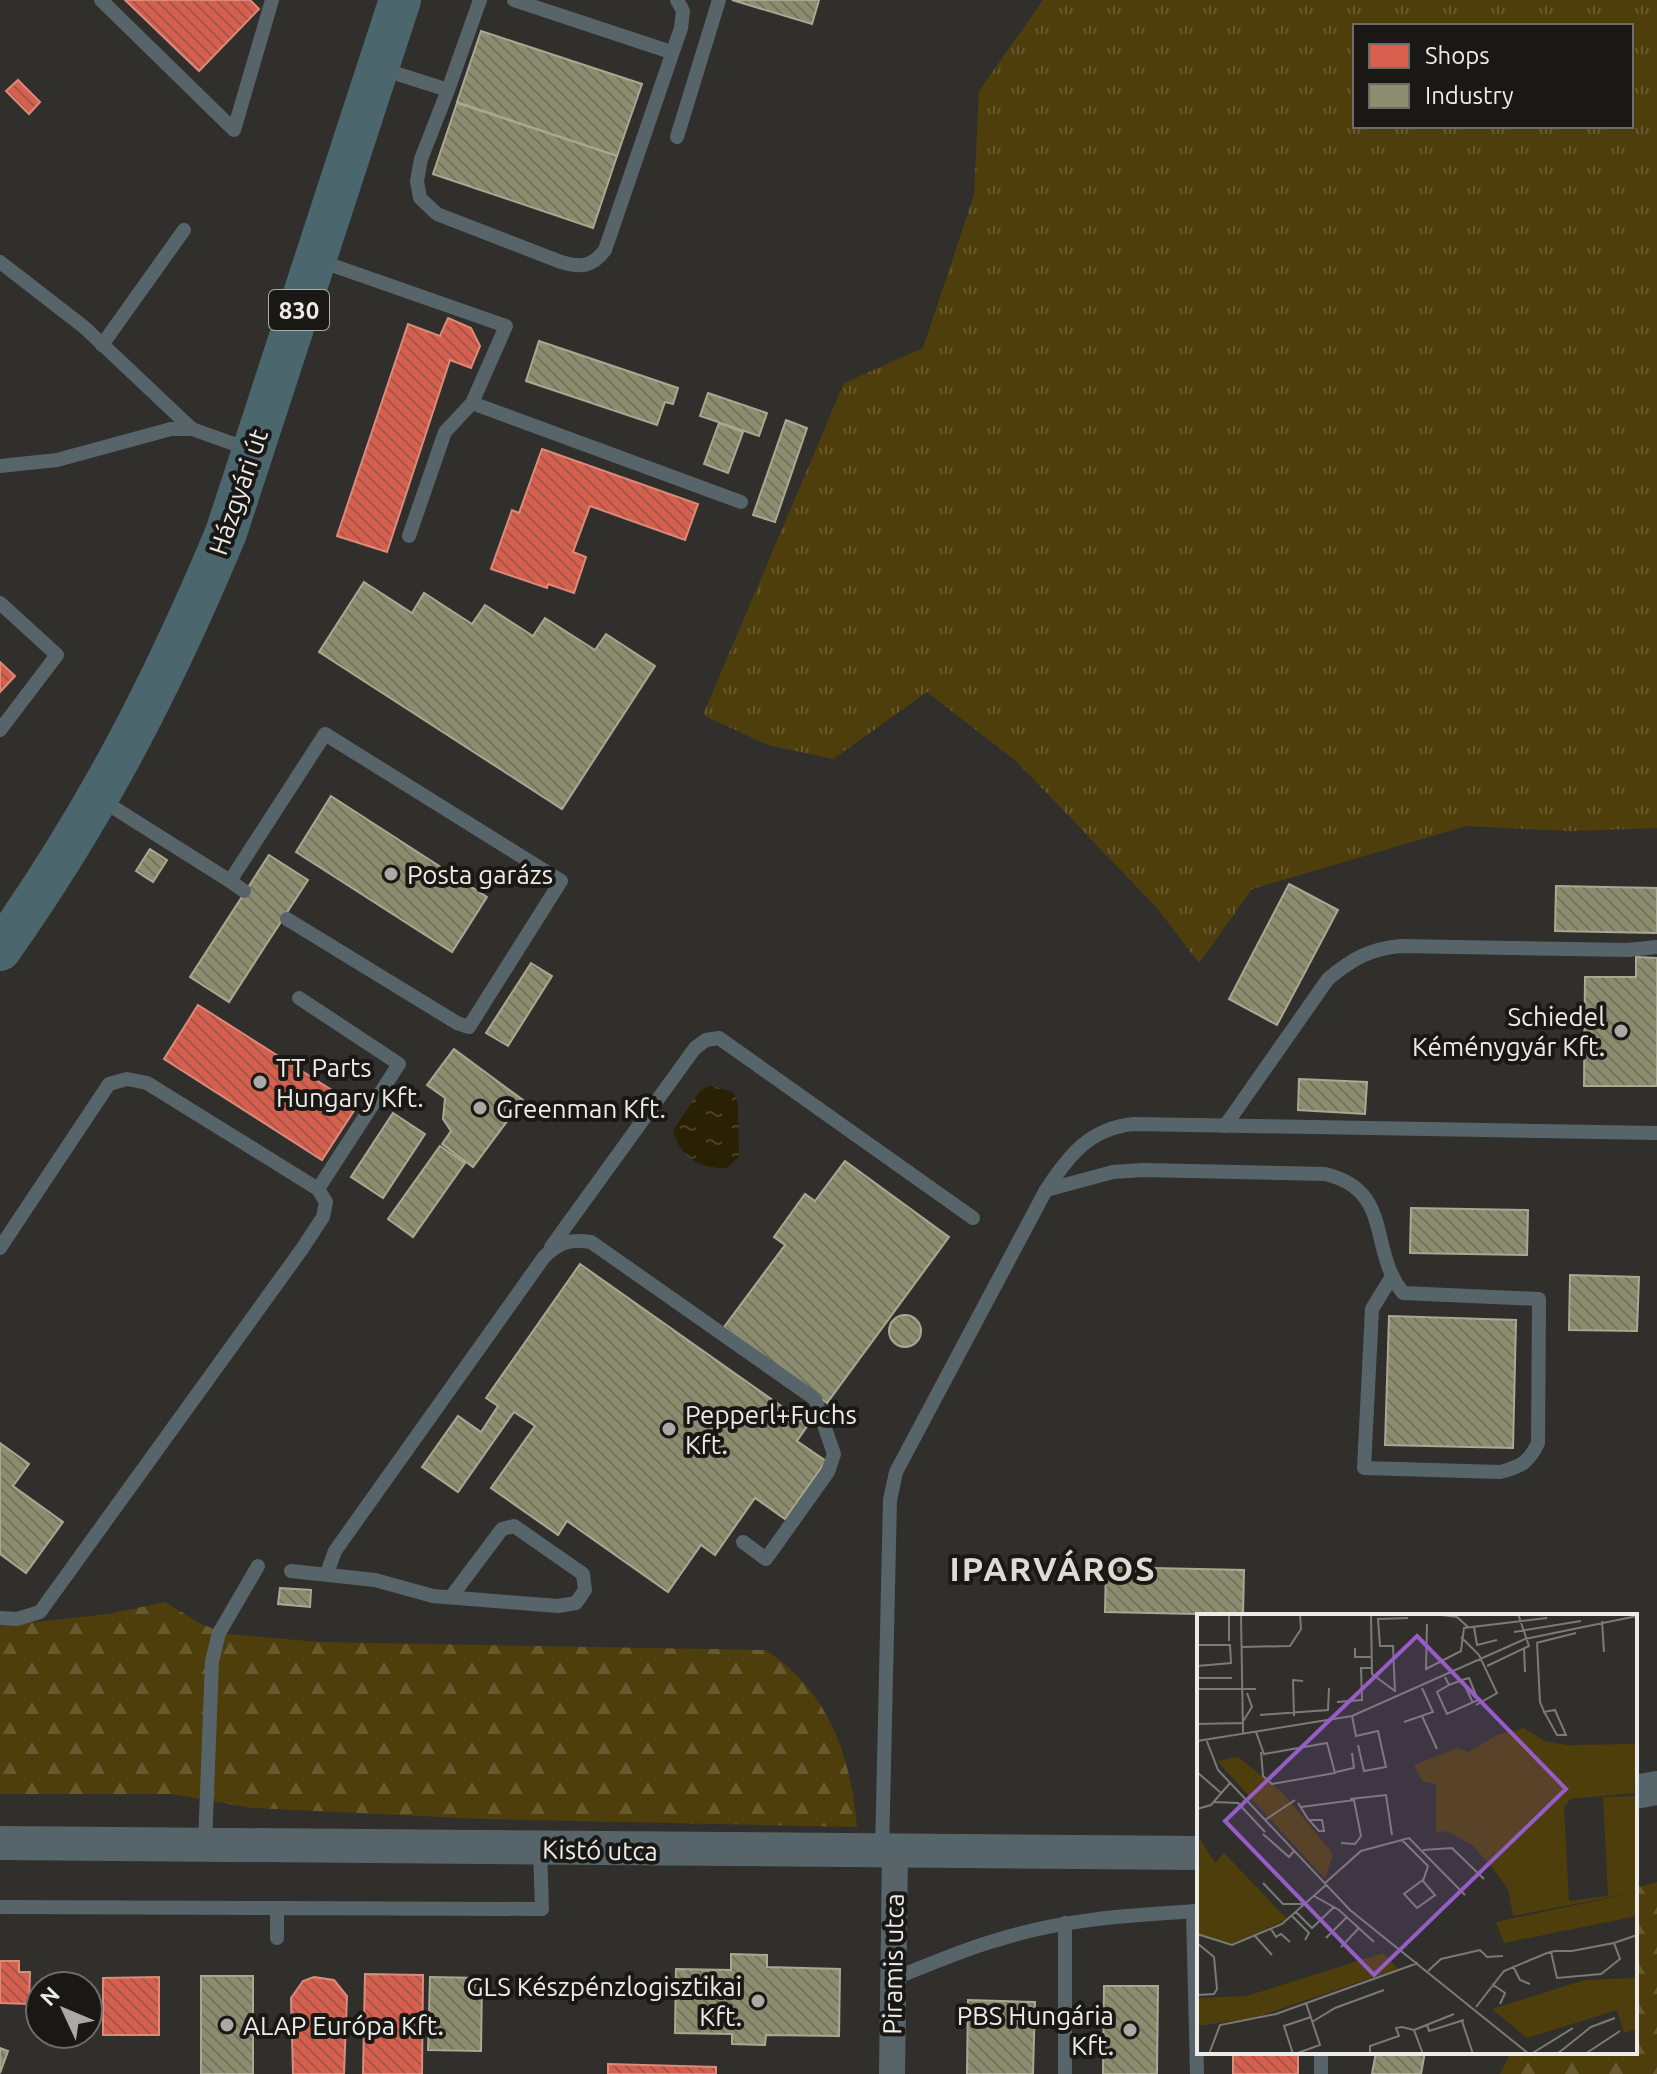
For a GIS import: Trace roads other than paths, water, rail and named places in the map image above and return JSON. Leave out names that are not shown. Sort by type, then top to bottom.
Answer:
[{"type":"main road","name":"Házgyári út","points":[[0,950],[100,799],[190,618],[226,533],[400,0]]},
{"type":"street","points":[[1637,1792],[1657,1788]]},
{"type":"street","name":"Kistó utca","points":[[0,1843],[888,1853],[1197,1853]]},
{"type":"street","name":"Piramis utca","points":[[888,1853],[892,2074]]},
{"type":"lane","points":[[101,0],[234,130],[272,0]]},
{"type":"lane","points":[[480,0],[421,159],[417,181],[420,198],[437,214],[580,267],[596,262],[605,250],[681,28],[683,11],[677,0]]},
{"type":"lane","points":[[514,0],[671,52]]},
{"type":"lane","points":[[677,137],[719,0]]},
{"type":"lane","points":[[378,67],[448,90]]},
{"type":"lane","points":[[102,345],[184,230]]},
{"type":"lane","points":[[316,260],[506,326],[472,403],[445,432],[409,536]]},
{"type":"lane","points":[[0,262],[102,345],[192,429]]},
{"type":"lane","points":[[472,403],[741,502]]},
{"type":"lane","points":[[0,466],[57,460],[171,429],[192,429],[253,450]]},
{"type":"lane","points":[[0,603],[57,655],[0,730]]},
{"type":"lane","points":[[230,881],[325,734],[561,881],[469,1027],[287,919]]},
{"type":"lane","points":[[100,799],[244,891]]},
{"type":"lane","points":[[1225,1126],[1328,979],[1350,961],[1372,949],[1401,946],[1628,950],[1657,947]]},
{"type":"lane","points":[[299,998],[399,1064],[318,1189]]},
{"type":"lane","points":[[327,1573],[335,1551],[544,1257],[695,1048],[706,1040],[719,1038],[973,1218]]},
{"type":"lane","points":[[0,1248],[109,1084],[127,1079],[147,1083],[318,1189],[326,1202],[323,1217],[302,1249],[40,1612],[17,1619],[0,1618]]},
{"type":"lane","points":[[888,1853],[890,1500],[896,1472],[1046,1190],[1068,1157],[1089,1138],[1111,1126],[1657,1133]]},
{"type":"lane","points":[[1046,1190],[1113,1172],[1143,1170],[1325,1174],[1343,1179],[1368,1201],[1376,1216],[1391,1278],[1403,1293],[1539,1299],[1538,1443],[1531,1458],[1520,1468],[1500,1472],[1364,1468],[1372,1309],[1391,1278]]},
{"type":"lane","points":[[544,1257],[556,1244],[574,1239],[591,1242],[815,1399],[834,1454],[828,1472],[766,1559],[743,1542]]},
{"type":"lane","points":[[291,1571],[327,1573],[451,1597],[558,1606],[576,1603],[585,1590],[583,1574],[514,1526],[502,1529],[451,1597]]},
{"type":"lane","points":[[205,1846],[212,1661],[219,1633],[258,1566]]},
{"type":"lane","points":[[0,1907],[542,1909],[540,1849]]},
{"type":"lane","points":[[277,1908],[277,1938]]},
{"type":"lane","points":[[892,1979],[996,1940],[1065,1923],[1103,1917],[1196,1911],[1197,2074]]},
{"type":"lane","points":[[1065,1923],[1065,2074]]},
{"type":"water","points":[[709,1085],[733,1092],[738,1102],[739,1157],[727,1168],[692,1160],[681,1148],[673,1130],[699,1092]]},
{"type":"place","name":"Posta garázs","points":[[391,874]]},
{"type":"place","name":"Schiedel Kéménygyár Kft.","points":[[1621,1031]]},
{"type":"place","name":"TT Parts Hungary Kft.","points":[[260,1082]]},
{"type":"place","name":"Greenman Kft.","points":[[480,1108]]},
{"type":"place","name":"Pepperl+Fuchs Kft.","points":[[669,1429]]},
{"type":"place","name":"GLS Készpénzlogisztikai Kft.","points":[[758,2001]]},
{"type":"place","name":"ALAP Európa Kft.","points":[[227,2025]]},
{"type":"place","name":"PBS Hungária Kft.","points":[[1130,2030]]},
{"type":"district","name":"IPARVÁROS","points":[[1053,1568]]}]
